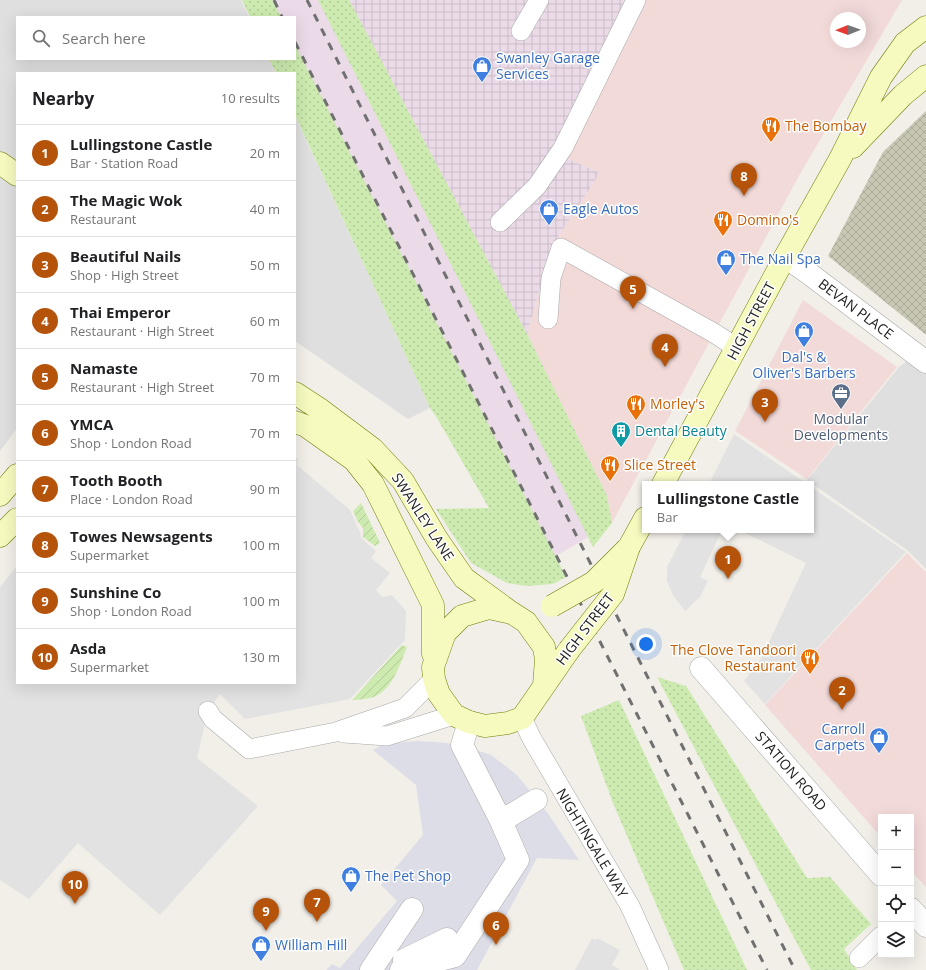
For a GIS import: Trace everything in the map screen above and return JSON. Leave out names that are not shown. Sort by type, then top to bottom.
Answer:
[{"type":"main road","name":"HIGH STREET","points":[[665,481],[785,257],[840,159],[881,77],[905,43],[926,27]]},
{"type":"main road","name":"HIGH STREET","points":[[840,159],[867,134],[903,95],[926,76]]},
{"type":"main road","points":[[0,163],[16,174]]},
{"type":"main road","name":"SWANLEY LANE","points":[[296,394],[321,410],[373,449],[403,480],[437,539],[464,578],[519,617]]},
{"type":"main road","name":"SWANLEY LANE","points":[[296,422],[306,426],[354,460],[373,484],[433,605],[434,673]]},
{"type":"main road","points":[[0,495],[16,476]]},
{"type":"main road","points":[[0,536],[16,520]]},
{"type":"main road","name":"HIGH STREET","points":[[522,718],[569,650],[613,594],[629,547],[642,523]]},
{"type":"main road","name":"HIGH STREET","points":[[544,685],[546,660],[544,647],[519,617],[552,606],[594,582],[629,547]]},
{"type":"main road","points":[[519,617],[489,608],[462,616],[445,633],[434,673],[439,694],[461,718],[485,726],[508,723],[522,718]]},
{"type":"street","name":"BEVAN PLACE","points":[[785,257],[926,362]]},
{"type":"street","name":"STATION ROAD","points":[[701,668],[878,872]]},
{"type":"street","points":[[401,970],[455,956],[518,860],[501,821],[462,745],[461,718]]},
{"type":"street","points":[[501,821],[536,800]]},
{"type":"street","points":[[370,970],[412,909]]},
{"type":"street","points":[[914,912],[926,926]]},
{"type":"street","points":[[370,970],[383,926]]},
{"type":"street","points":[[384,970],[447,939]]},
{"type":"lane","points":[[521,31],[538,0]]},
{"type":"lane","points":[[500,222],[537,186],[562,148],[636,0]]},
{"type":"lane","points":[[548,319],[551,278],[561,248],[714,333],[737,348]]},
{"type":"lane","points":[[208,711],[212,719],[249,749],[336,732],[405,708],[434,673]]},
{"type":"lane","points":[[336,732],[387,736],[461,718]]},
{"type":"lane","name":"NIGHTINGALE WAY","points":[[522,718],[532,739],[630,906],[659,970]]},
{"type":"lane","points":[[860,958],[878,939]]},
{"type":"shaded area","points":[[0,0],[241,0],[249,16],[16,16],[16,60],[269,60],[275,72],[16,72],[16,429],[0,451]]},
{"type":"shaded area","points":[[242,0],[349,0],[527,334],[607,496],[612,523],[536,568],[296,117],[296,72],[276,72],[270,60],[296,60],[296,16],[250,16]]},
{"type":"shaded area","points":[[349,0],[642,0],[564,157],[600,173],[552,246],[527,334]]},
{"type":"shaded area","points":[[642,0],[902,0],[800,174],[612,523],[607,496],[527,334],[552,246],[600,173],[564,157]]},
{"type":"shaded area","points":[[926,111],[925,334],[828,256],[883,152]]},
{"type":"shaded area","points":[[296,118],[430,408],[408,419],[296,342]]},
{"type":"shaded area","points":[[803,300],[897,367],[807,479],[735,431]]},
{"type":"shaded area","points":[[926,347],[926,569],[907,550],[814,485],[814,481],[807,480],[899,367]]},
{"type":"shaded area","points":[[734,434],[803,481],[710,481]]},
{"type":"shaded area","points":[[296,458],[298,458],[297,465],[350,510],[360,532],[361,538],[376,551],[371,558],[390,573],[376,590],[382,597],[392,595],[406,611],[405,640],[350,699],[245,719],[220,694],[208,711],[197,758],[258,806],[160,915],[78,843],[29,899],[0,880],[0,587],[16,567],[16,684],[296,684]]},
{"type":"shaded area","points":[[814,489],[906,552],[765,704],[744,681],[762,657],[806,563],[745,533],[814,533]]},
{"type":"shaded area","points":[[684,533],[721,533],[700,577],[708,581],[700,597],[685,611],[673,595],[667,581],[667,567]]},
{"type":"shaded area","points":[[907,553],[926,572],[926,887],[914,874],[914,814],[878,814],[878,834],[765,705]]},
{"type":"shaded area","points":[[417,741],[462,745],[491,755],[517,775],[549,815],[579,860],[537,858],[477,970],[326,970],[332,964],[340,968],[397,901],[381,885],[423,835],[416,785],[373,750],[384,744]]},
{"type":"shaded area","points":[[592,938],[596,940],[597,938],[620,950],[612,965],[620,970],[575,970]]},
{"type":"green space","points":[[242,0],[272,0],[280,16],[250,16]]},
{"type":"green space","points":[[318,0],[349,0],[527,334],[607,496],[612,523],[593,547]]},
{"type":"green space","points":[[296,47],[566,577],[553,584],[527,586],[507,583],[471,563],[436,509],[489,508],[430,408],[296,117],[296,72],[276,72],[270,60],[296,60]]},
{"type":"green space","points":[[361,503],[380,543],[375,546],[363,537],[363,528],[358,522],[353,511]]},
{"type":"green space","points":[[402,645],[407,647],[395,675],[386,688],[374,697],[352,700]]},
{"type":"green space","points":[[657,677],[686,686],[807,878],[830,877],[871,924],[844,949],[857,970],[811,970]]},
{"type":"green space","points":[[619,700],[747,970],[684,970],[613,803],[581,716]]},
{"type":"railway","points":[[274,0],[282,16]]},
{"type":"railway","points":[[307,0],[795,970]]},
{"type":"railway","points":[[296,44],[767,970]]},
{"type":"place","name":"Swanley Garage Services","points":[[482,83]]},
{"type":"place","name":"The Bombay","points":[[771,143]]},
{"type":"place","name":"Towes Newsagents","points":[[744,196]]},
{"type":"place","name":"Eagle Autos","points":[[549,226]]},
{"type":"place","name":"Domino's","points":[[723,237]]},
{"type":"place","name":"The Nail Spa","points":[[726,276]]},
{"type":"place","name":"Namaste","points":[[633,309]]},
{"type":"place","name":"Dal's & Oliver's Barbers","points":[[804,348]]},
{"type":"place","name":"Thai Emperor","points":[[665,367]]},
{"type":"place","name":"Modular Developments","points":[[841,410]]},
{"type":"place","name":"Morley's","points":[[636,421]]},
{"type":"place","name":"Beautiful Nails","points":[[765,422]]},
{"type":"place","name":"Dental Beauty","points":[[621,448]]},
{"type":"place","name":"Slice Street","points":[[610,482]]},
{"type":"place","name":"Lullingstone Castle","points":[[728,579]]},
{"type":"place","name":"The Clove Tandoori Restaurant","points":[[810,675]]},
{"type":"place","name":"The Magic Wok","points":[[842,710]]},
{"type":"place","name":"Carroll Carpets","points":[[879,754]]},
{"type":"place","name":"The Pet Shop","points":[[351,893]]},
{"type":"place","name":"Asda","points":[[75,904]]},
{"type":"place","name":"Tooth Booth","points":[[317,922]]},
{"type":"place","name":"Sunshine Co","points":[[266,931]]},
{"type":"place","name":"YMCA","points":[[496,945]]},
{"type":"place","name":"William Hill","points":[[261,962]]}]
